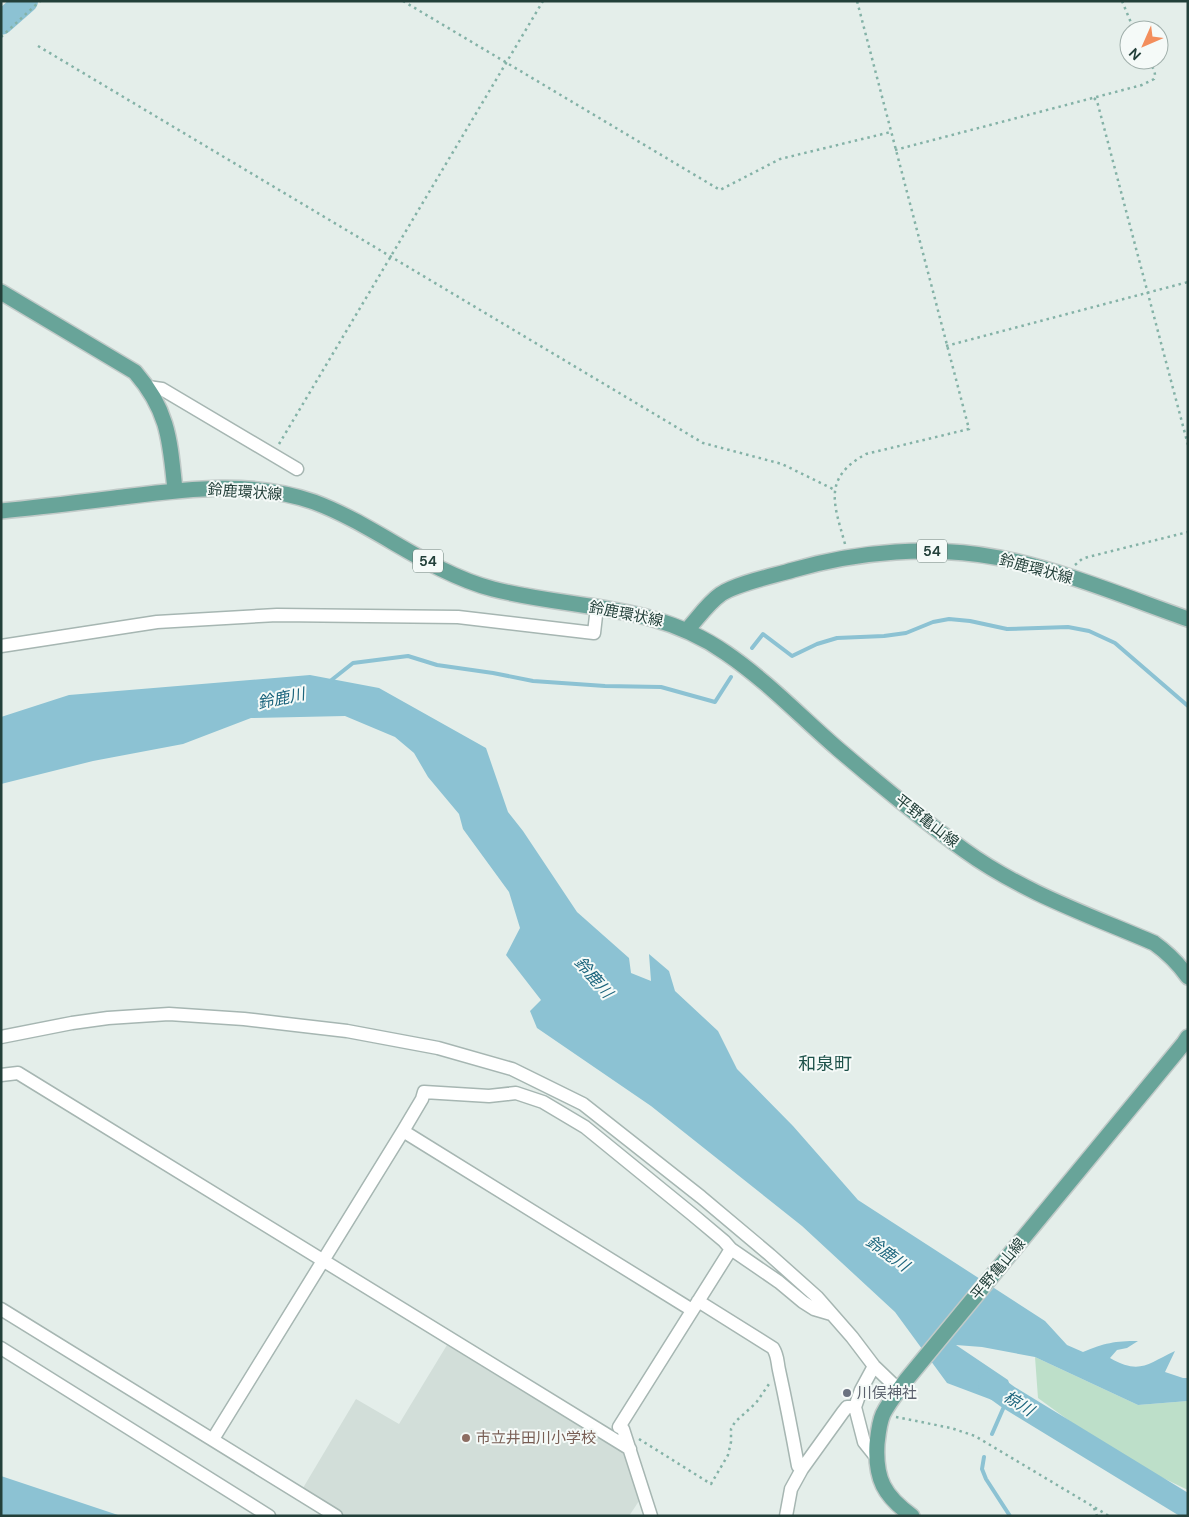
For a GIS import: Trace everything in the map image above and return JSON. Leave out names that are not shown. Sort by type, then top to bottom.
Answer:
[{"type":"main road","points":[[1,292],[135,372],[148,387],[164,420],[169,439],[175,490]]},
{"type":"main road","name":"鈴鹿環状線","points":[[1,512],[175,490],[242,488],[297,496],[339,512],[437,566],[488,588],[551,601],[628,611],[649,616],[687,630],[713,600],[729,590],[806,566],[848,557],[927,551],[974,554],[1020,562],[1188,619]]},
{"type":"main road","name":"平野亀山線","points":[[687,630],[726,652],[760,679],[839,750],[966,852],[1007,877],[1045,896],[1154,943],[1180,964],[1188,977]]},
{"type":"main road","name":"平野亀山線","points":[[912,1516],[892,1501],[882,1486],[878,1474],[876,1457],[882,1414],[903,1384],[1186,1040]]},
{"type":"street","points":[[148,387],[162,389],[298,469]]},
{"type":"street","points":[[1,646],[157,622],[277,614],[458,617],[594,633],[597,607]]},
{"type":"street","points":[[1,1037],[108,1018],[169,1014],[234,1018],[347,1031],[438,1048],[512,1069],[583,1104],[700,1197],[770,1255],[817,1298],[852,1336],[874,1366],[903,1384]]},
{"type":"street","points":[[1,1076],[18,1073],[630,1449]]},
{"type":"street","points":[[213,1440],[404,1131],[424,1092],[489,1096],[516,1093],[543,1102],[585,1127],[724,1240],[731,1249],[779,1282],[803,1302],[814,1309],[830,1314]]},
{"type":"street","points":[[404,1131],[695,1306],[773,1348],[778,1356],[798,1466],[802,1469]]},
{"type":"street","points":[[651,1516],[623,1429],[619,1426],[731,1249]]},
{"type":"street","points":[[1,1309],[336,1516]]},
{"type":"street","points":[[1,1348],[269,1516]]},
{"type":"street","points":[[874,1366],[861,1390],[855,1407],[864,1442],[876,1457]]},
{"type":"street","points":[[786,1516],[791,1489],[802,1469],[843,1412],[848,1407],[855,1407]]},
{"type":"street","points":[[882,1486],[898,1516]]},
{"type":"path","points":[[1,37],[40,1]]},
{"type":"path","points":[[403,1],[720,190],[780,159],[891,132]]},
{"type":"path","points":[[273,454],[543,1]]},
{"type":"path","points":[[848,557],[835,506],[835,490],[843,472],[855,460],[866,454],[969,428],[857,1]]},
{"type":"path","points":[[1122,1],[1130,20]]},
{"type":"path","points":[[38,46],[703,443],[782,464],[835,490]]},
{"type":"path","points":[[895,150],[1142,85],[1154,79],[1156,74],[1154,70]]},
{"type":"path","points":[[1094,98],[1097,101],[1188,446]]},
{"type":"path","points":[[946,346],[1188,282]]},
{"type":"path","points":[[1070,578],[1076,563],[1082,559],[1188,532]]},
{"type":"path","points":[[623,1429],[711,1484],[728,1455],[731,1429],[735,1422],[756,1403],[779,1369]]},
{"type":"path","points":[[882,1414],[950,1428],[975,1436],[1109,1516]]},
{"type":"path","points":[[1093,1507],[1097,1516]]},
{"type":"shaded area","name":"市立井田川小学校","points":[[447,1345],[624,1453],[639,1501],[629,1516],[344,1516],[303,1488],[356,1399],[399,1424]]},
{"type":"green space","points":[[1035,1357],[1138,1405],[1188,1401],[1188,1490],[1119,1457],[1038,1398]]},
{"type":"water","name":"鈴鹿川","points":[[310,675],[379,688],[486,748],[508,812],[523,831],[577,912],[629,958],[631,973],[651,981],[649,954],[669,971],[675,991],[718,1031],[737,1069],[793,1126],[858,1200],[1045,1321],[1067,1345],[1083,1352],[1110,1343],[1138,1341],[1127,1348],[1117,1350],[1110,1358],[1136,1367],[1143,1366],[1175,1351],[1165,1372],[1188,1378],[1188,1401],[1138,1405],[1035,1357],[982,1347],[956,1345],[1008,1380],[1019,1410],[947,1383],[895,1312],[802,1226],[651,1106],[537,1028],[530,1011],[541,1000],[506,955],[520,928],[509,892],[463,829],[459,814],[428,777],[414,753],[395,737],[345,716],[251,718],[183,744],[93,761],[1,784],[1,717],[69,695]]},
{"type":"water","points":[[1,1476],[121,1516],[1,1516]]},
{"type":"waterway","points":[[1,23],[26,1]]},
{"type":"waterway","points":[[752,648],[763,634],[792,656],[817,644],[837,638],[906,633],[933,622],[949,619],[970,621],[1007,629],[1068,627],[1089,631],[1115,643],[1188,706]]},
{"type":"waterway","points":[[329,682],[353,663],[408,656],[437,665],[533,681],[605,686],[661,687],[715,702],[731,677]]},
{"type":"waterway","name":"椋川","points":[[990,1384],[1008,1397],[1188,1507]]},
{"type":"waterway","points":[[992,1434],[1006,1402]]},
{"type":"waterway","points":[[984,1457],[982,1469],[986,1479],[1010,1516]]},
{"type":"place","name":"川俣神社","points":[[847,1393]]},
{"type":"place","name":"市立井田川小学校","points":[[466,1438]]},
{"type":"district","name":"和泉町","points":[[825,1064]]}]
